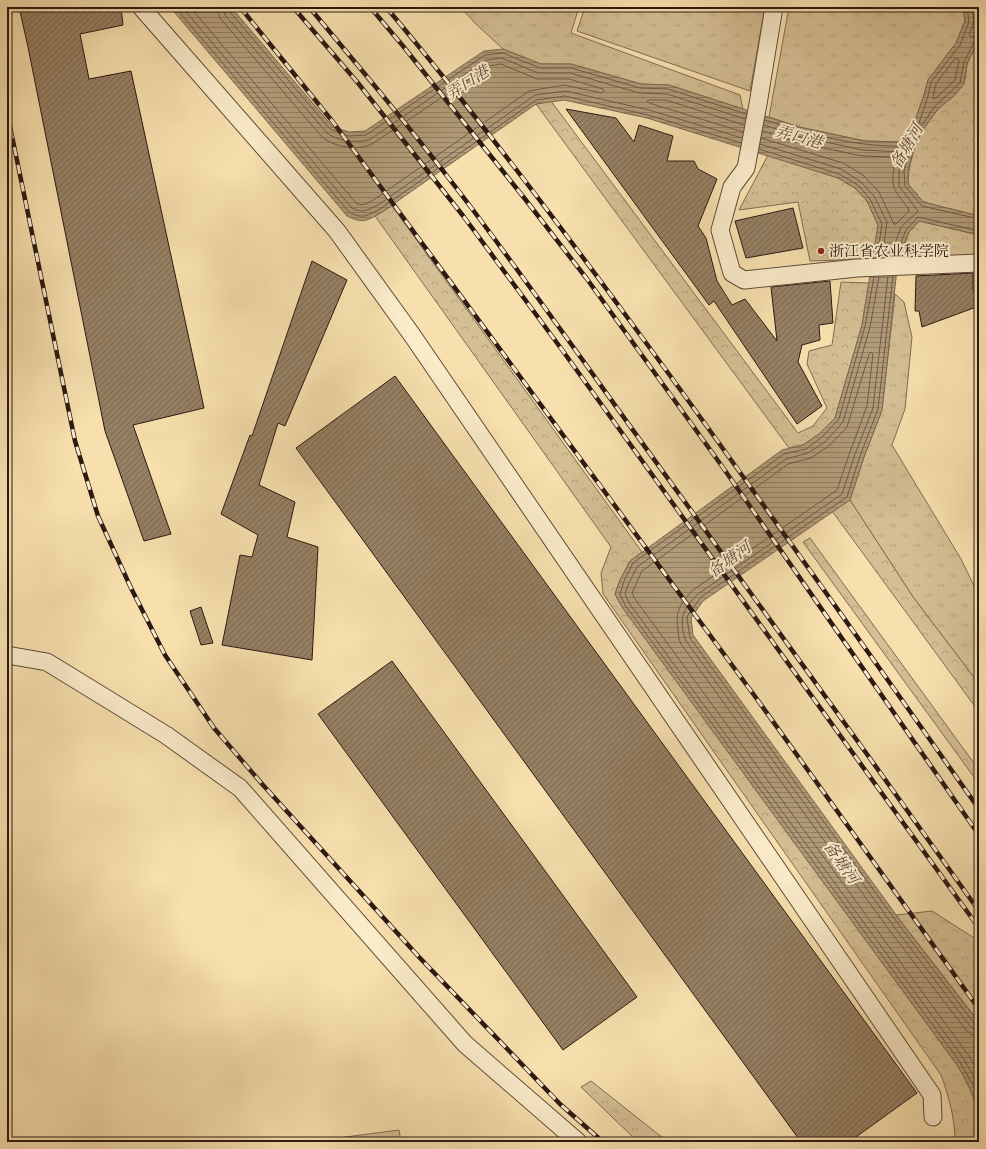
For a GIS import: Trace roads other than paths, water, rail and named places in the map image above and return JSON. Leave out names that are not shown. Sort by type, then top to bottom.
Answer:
[{"type":"street","points":[[141,7],[337,231],[412,335],[932,1095],[933,1117]]},
{"type":"street","points":[[774,7],[746,168],[732,187],[720,230],[732,273],[744,280],[857,268],[979,263]]},
{"type":"street","points":[[7,655],[47,662],[166,735],[240,788],[465,1044],[578,1142]]},
{"type":"water","points":[[170,7],[231,7],[333,127],[349,132],[365,131],[484,51],[503,49],[541,64],[571,64],[641,84],[669,85],[799,127],[865,141],[901,142],[915,121],[928,80],[956,43],[965,21],[963,7],[979,7],[979,40],[967,63],[964,84],[954,96],[938,109],[918,137],[908,171],[908,184],[923,202],[979,216],[979,235],[919,221],[909,232],[898,259],[882,410],[864,457],[850,500],[703,601],[691,618],[693,635],[902,923],[979,1023],[979,1125],[972,1094],[957,1065],[622,607],[615,594],[620,580],[630,561],[782,450],[803,445],[819,434],[835,418],[862,325],[878,225],[867,201],[855,188],[838,178],[647,118],[564,100],[536,104],[382,212],[369,219],[361,221],[357,220],[347,216]]},
{"type":"railway","points":[[240,7],[333,122],[754,695],[979,1009]]},
{"type":"railway","points":[[293,7],[358,83],[464,217],[560,347],[979,928]]},
{"type":"railway","points":[[309,7],[415,135],[502,250],[979,911]]},
{"type":"railway","points":[[370,7],[403,46],[587,279],[724,469],[979,835]]},
{"type":"railway","points":[[386,7],[484,128],[610,294],[769,513],[979,809]]},
{"type":"railway","points":[[7,112],[75,441],[98,516],[131,588],[165,655],[214,728],[263,785],[419,957],[560,1104],[603,1142]]},
{"type":"place","name":"浙江省农业科学院","points":[[821,251]]},
{"type":"water label","name":"弄口港","points":[[467,82]]},
{"type":"water label","name":"弄口港","points":[[799,136]]},
{"type":"water label","name":"备塘河","points":[[906,146]]},
{"type":"water label","name":"备塘河","points":[[729,559]]},
{"type":"water label","name":"备塘河","points":[[842,862]]}]
